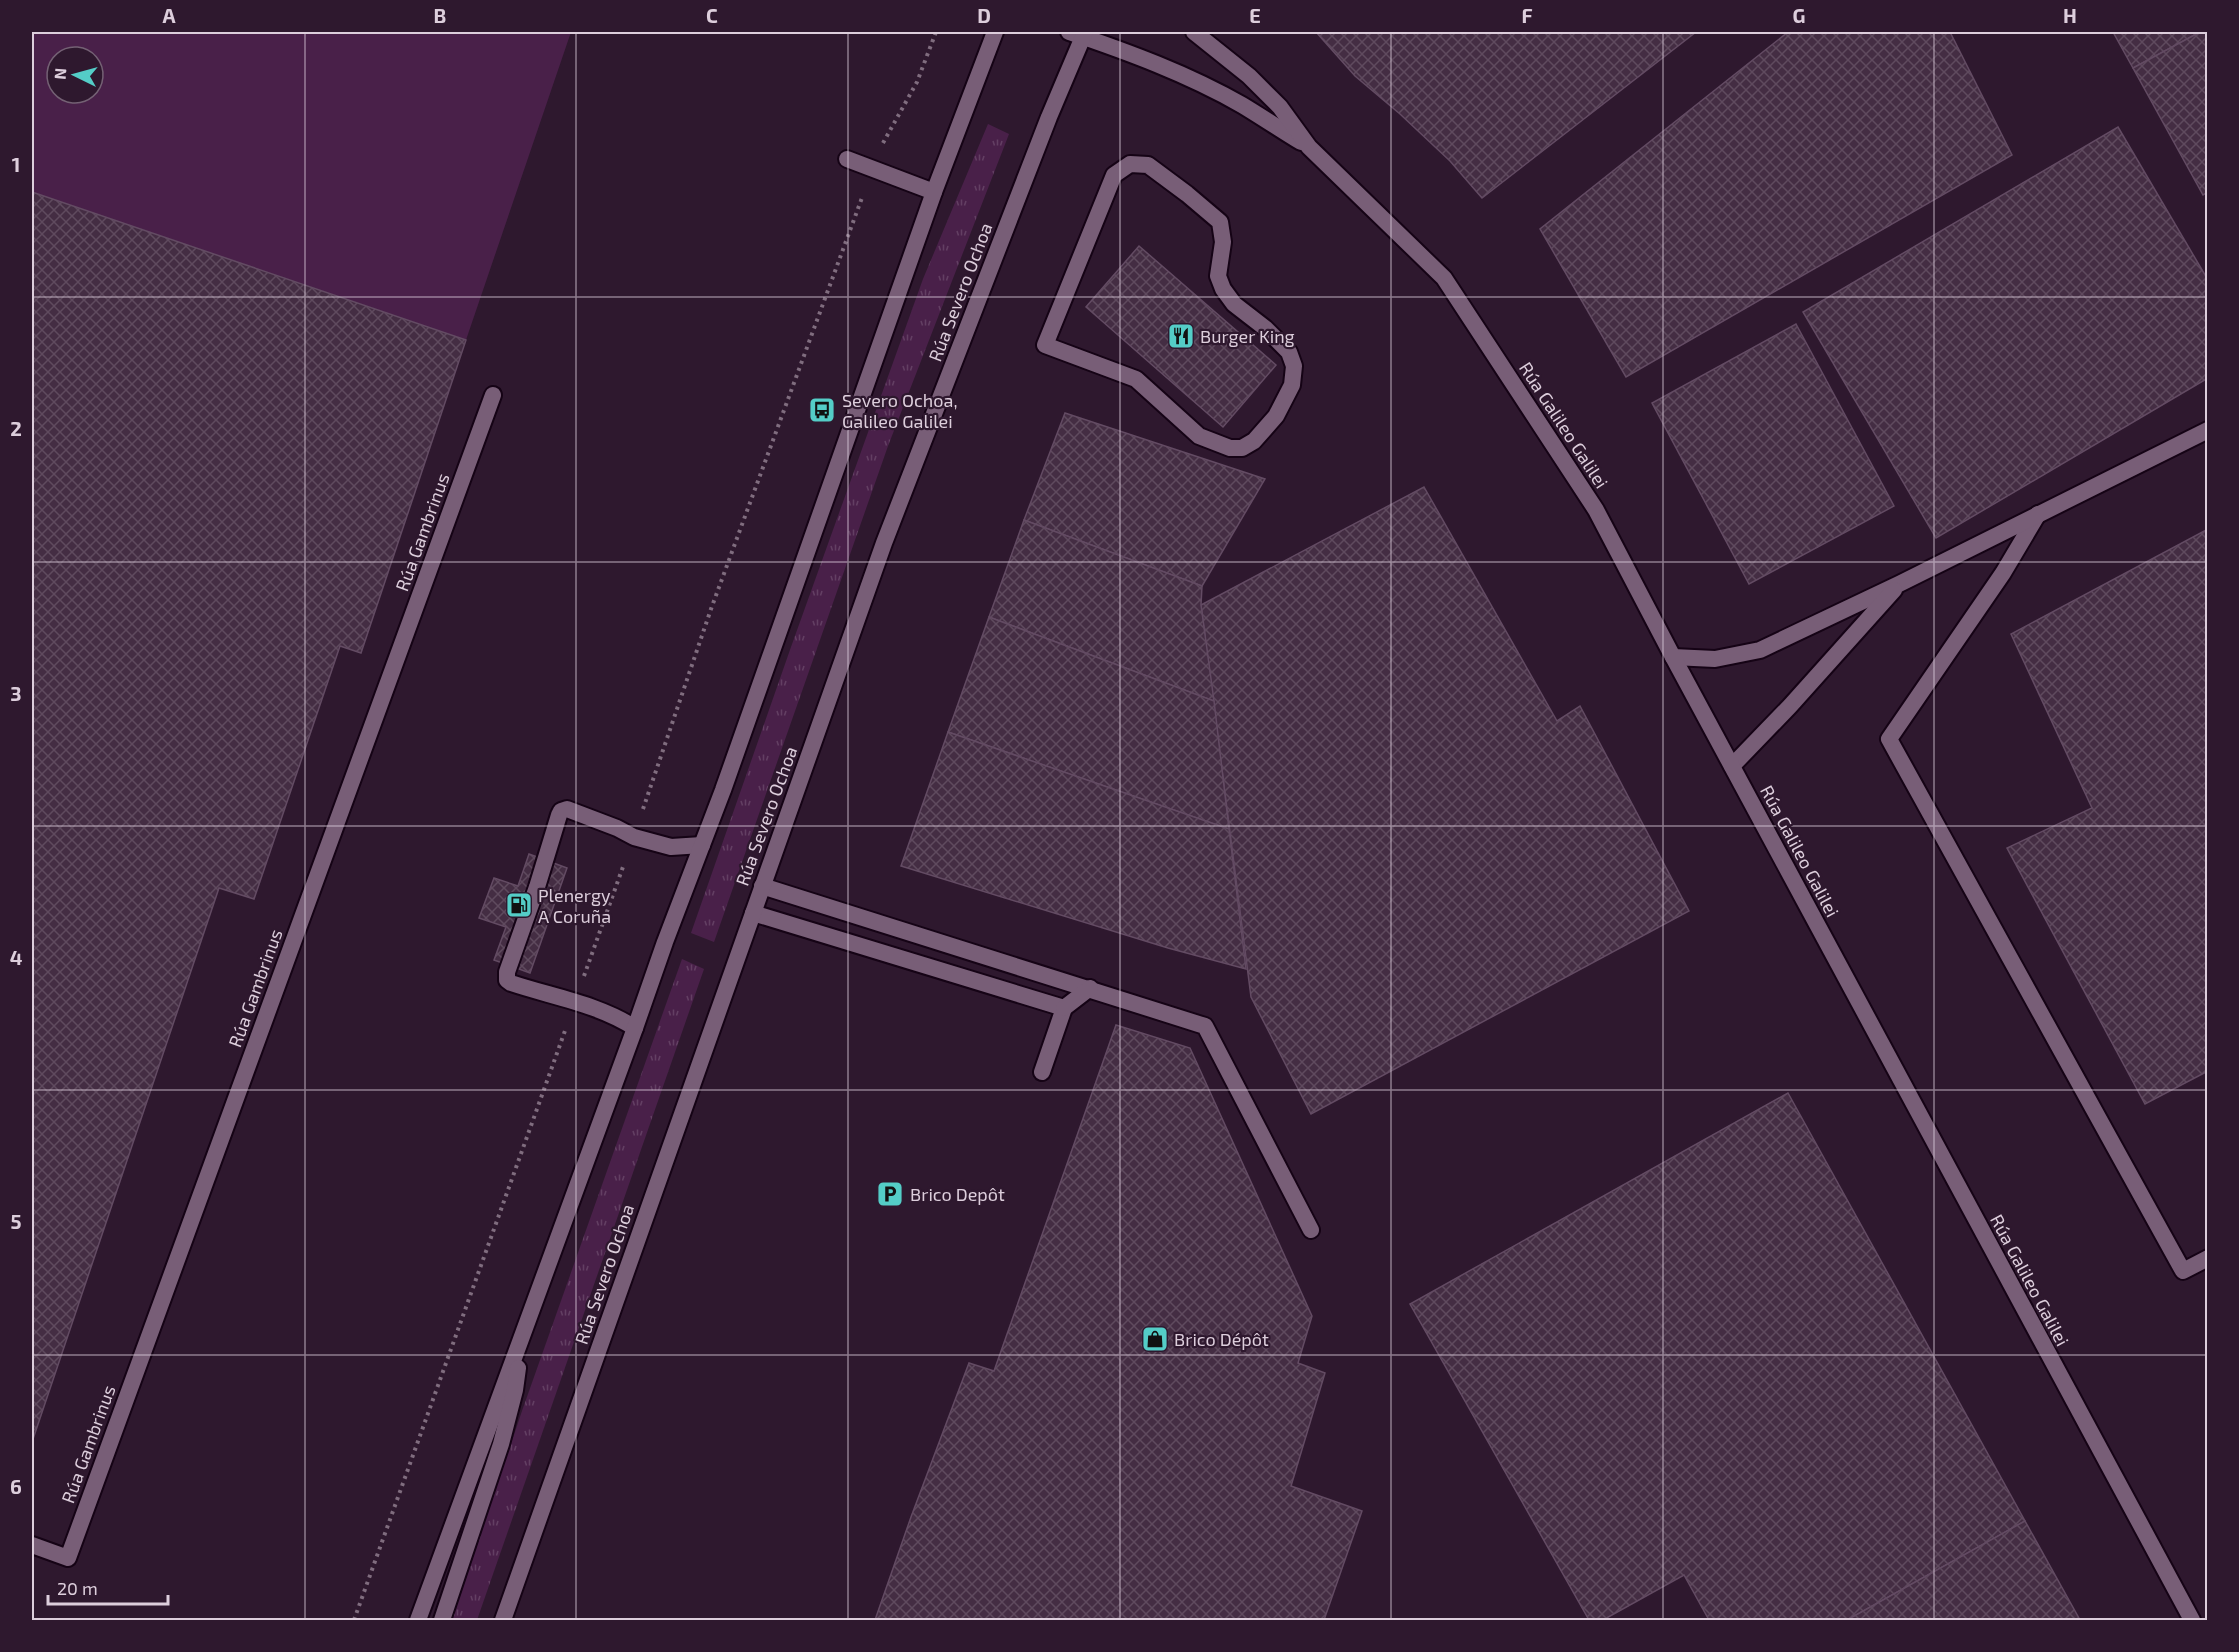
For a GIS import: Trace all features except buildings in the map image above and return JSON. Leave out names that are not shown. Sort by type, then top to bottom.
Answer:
[{"type":"main road","points":[[418,1620],[636,1028],[934,192],[995,32]]},
{"type":"main road","name":"Rúa Galileo Galilei","points":[[1194,32],[1249,76],[1280,106],[1309,147],[1444,278],[1596,510],[2192,1620]]},
{"type":"main road","name":"Rúa Galileo Galilei","points":[[1079,33],[1204,86],[1242,105],[1309,147]]},
{"type":"main road","name":"Rúa Severo Ochoa","points":[[503,1620],[884,543],[1049,117],[1079,33]]},
{"type":"main road","points":[[847,159],[934,192]]},
{"type":"main road","points":[[1130,164],[1148,165],[1220,222],[1223,242],[1218,276],[1223,290],[1234,304],[1265,328],[1289,352],[1294,366],[1292,385],[1276,416],[1254,441],[1242,448],[1219,445],[1199,436],[1136,379],[1045,345],[1114,174],[1130,164]]},
{"type":"main road","name":"Rúa Gambrinus","points":[[32,1545],[68,1558],[493,395]]},
{"type":"main road","points":[[1673,657],[1715,659],[1760,650],[1899,584],[2208,430]]},
{"type":"main road","points":[[2038,514],[2003,573],[1889,738],[2183,1271],[2208,1258]]},
{"type":"main road","points":[[1732,766],[1790,706],[1899,584]]},
{"type":"main road","points":[[636,1028],[616,1016],[575,1001],[511,983],[506,976],[559,815],[561,811],[567,809],[617,828],[633,837],[671,847],[702,845]]},
{"type":"main road","points":[[762,886],[1205,1026],[1311,1230]]},
{"type":"main road","points":[[753,913],[1064,1008]]},
{"type":"main road","points":[[1042,1072],[1064,1008],[1090,988]]},
{"type":"main road","points":[[442,1620],[501,1444],[515,1390],[522,1337]]},
{"type":"path","points":[[884,141],[917,82],[936,32]]},
{"type":"path","points":[[354,1620],[633,837],[711,609],[857,211]]},
{"type":"green space","points":[[32,32],[571,32],[466,340],[32,192]]},
{"type":"green space","points":[[988,124],[1009,134],[888,446],[714,942],[691,933],[923,279]]},
{"type":"green space","points":[[682,959],[704,969],[477,1620],[452,1620],[522,1411]]},
{"type":"place","name":"Burger King","points":[[1181,336]]},
{"type":"place","name":"Severo Ochoa, Galileo Galilei","points":[[822,410]]},
{"type":"place","name":"Plenergy A Coruña","points":[[519,905]]},
{"type":"place","name":"Brico Depôt","points":[[890,1194]]},
{"type":"place","name":"Brico Dépôt","points":[[1155,1339]]}]
